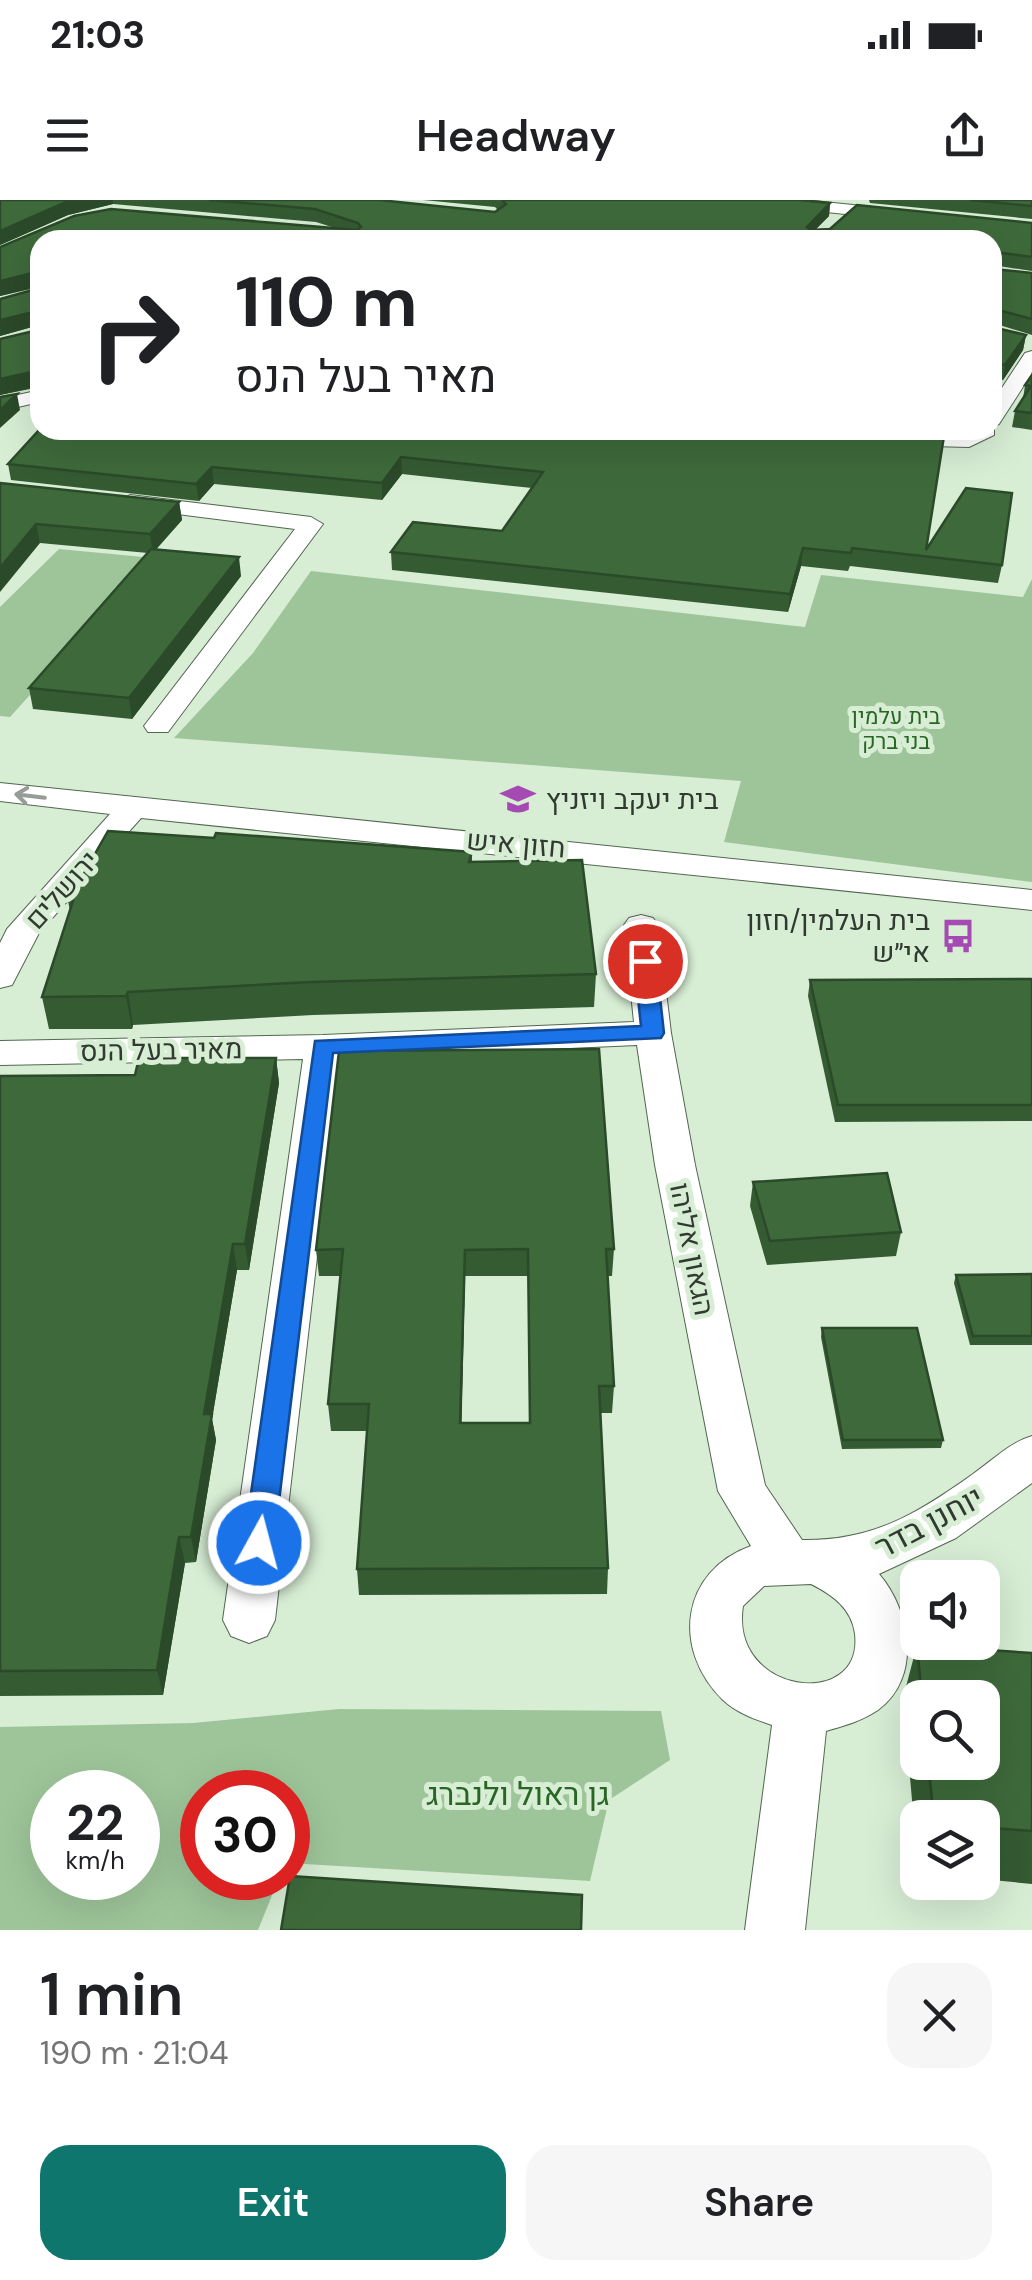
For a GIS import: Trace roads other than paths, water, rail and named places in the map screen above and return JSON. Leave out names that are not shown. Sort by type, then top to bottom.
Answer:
[{"type":"street","points":[[760,200],[855,205],[923,217]]},
{"type":"street","points":[[828,230],[855,205]]},
{"type":"street","points":[[1002,391],[1030,346]]},
{"type":"street","points":[[0,405],[30,398]]},
{"type":"street","points":[[902,440],[970,440]]},
{"type":"street","points":[[104,500],[311,524],[158,726]]},
{"type":"street","name":"חזון איש","points":[[0,792],[124,819],[615,870],[1032,922]]},
{"type":"street","name":"חזון איש","points":[[0,817],[124,819],[651,857],[1032,900]]},
{"type":"street","name":"ירושלים","points":[[0,977],[24,929],[124,819]]},
{"type":"street","name":"הגאון אליהו","points":[[641,924],[653,1033],[675,1164],[742,1492],[801,1561]]},
{"type":"street","name":"מאיר בעל הנס","points":[[0,1053],[653,1033]]},
{"type":"street","points":[[249,1620],[323,1046]]},
{"type":"street","name":"יוחנן בדר","points":[[801,1561],[877,1554],[988,1493],[1032,1455]]},
{"type":"street","points":[[801,1561],[856,1586],[874,1608],[882,1633],[883,1652],[874,1677],[856,1696],[830,1708],[800,1710],[776,1704],[748,1689],[728,1668],[716,1642],[715,1616],[721,1596],[738,1576],[760,1564],[801,1561]]},
{"type":"street","points":[[775,1930],[800,1710]]},
{"type":"place","name":"בית יעקב ויזניץ","points":[[518,799]]},
{"type":"place","name":"בית העלמין/חזון אי״ש","points":[[958,936]]},
{"type":"park label","name":"בית עלמין בני ברק","points":[[896,728]]},
{"type":"park label","name":"גן ראול ולנברג","points":[[518,1794]]}]
